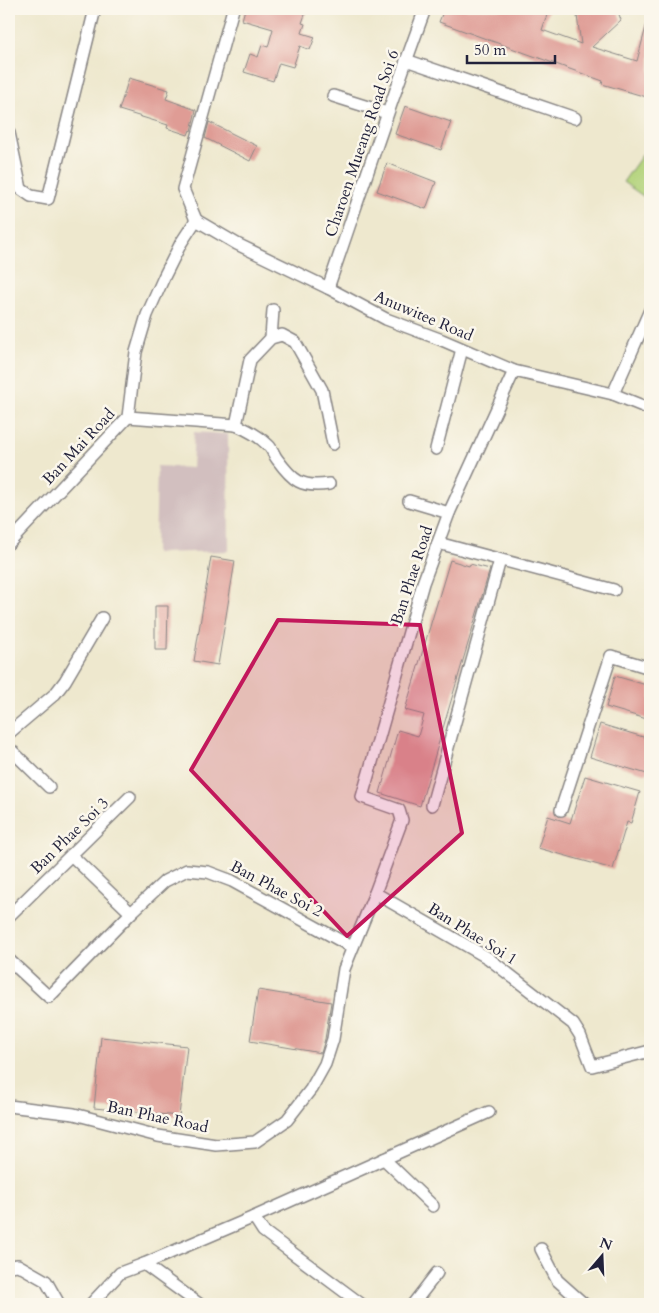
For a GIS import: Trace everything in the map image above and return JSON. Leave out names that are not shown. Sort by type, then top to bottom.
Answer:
[{"type":"street","points":[[9,133],[21,189],[31,196],[48,199],[95,9]]},
{"type":"street","points":[[196,220],[184,189],[233,9]]},
{"type":"street","name":"Charoen Mueang Road Soi 6","points":[[328,288],[387,113],[425,9]]},
{"type":"street","points":[[406,60],[575,118]]},
{"type":"street","points":[[333,96],[387,113]]},
{"type":"street","name":"Anuwitee Road","points":[[196,220],[237,244],[328,288],[386,319],[514,372],[613,394],[650,409]]},
{"type":"street","name":"Ban Mai Road","points":[[9,543],[128,417],[136,352],[147,316],[181,243],[196,220]]},
{"type":"street","points":[[271,338],[273,310]]},
{"type":"street","points":[[613,394],[650,310]]},
{"type":"street","points":[[236,425],[250,360],[271,338],[282,335],[295,342],[322,390],[333,444]]},
{"type":"street","points":[[436,450],[462,349]]},
{"type":"street","name":"Ban Phae Road","points":[[9,1106],[74,1114],[158,1136],[216,1145],[255,1142],[286,1120],[311,1089],[326,1064],[333,1039],[344,969],[402,820],[399,810],[362,796],[423,583],[449,513],[514,372]]},
{"type":"street","points":[[128,417],[236,425],[253,433],[269,446],[292,477],[303,484],[312,486],[329,484]]},
{"type":"street","points":[[409,501],[449,513]]},
{"type":"street","points":[[438,543],[614,590]]},
{"type":"street","points":[[432,804],[500,560]]},
{"type":"street","points":[[9,733],[55,694],[65,681],[102,618]]},
{"type":"street","points":[[561,810],[610,656],[650,668]]},
{"type":"street","points":[[9,748],[49,787]]},
{"type":"street","name":"Ban Phae Soi 3","points":[[9,916],[130,797]]},
{"type":"street","points":[[71,855],[131,913]]},
{"type":"street","name":"Ban Phae Soi 2","points":[[9,960],[49,997],[165,881],[187,870],[208,872],[232,882],[352,947]]},
{"type":"street","name":"Ban Phae Soi 1","points":[[375,893],[488,958],[573,1024],[580,1035],[592,1066],[650,1051]]},
{"type":"street","points":[[91,1304],[120,1273],[254,1217],[489,1112]]},
{"type":"street","points":[[384,1159],[433,1206]]},
{"type":"street","points":[[254,1217],[263,1231],[361,1304]]},
{"type":"street","points":[[540,1249],[557,1280],[584,1304]]},
{"type":"street","points":[[144,1264],[199,1304]]},
{"type":"street","points":[[9,1266],[18,1265],[46,1281],[59,1304]]},
{"type":"street","points":[[413,1304],[438,1273]]},
{"type":"highlighted area","points":[[278,620],[420,625],[462,833],[347,936],[191,770]]},
{"type":"shaded area","points":[[194,432],[228,434],[229,551],[155,553],[157,466],[192,468]]},
{"type":"green space","points":[[650,144],[650,201],[623,182]]},
{"type":"building","points":[[245,9],[307,9],[302,23],[305,24],[302,33],[315,37],[310,50],[300,46],[293,67],[279,63],[273,81],[244,72],[250,54],[258,57],[262,45],[268,47],[273,29],[242,20]]},
{"type":"building","points":[[444,9],[549,9],[542,30],[581,44],[576,9],[617,9],[621,20],[592,47],[637,61],[647,23],[650,24],[650,98],[602,84],[603,81],[439,22]]},
{"type":"building","points":[[129,78],[169,90],[166,99],[196,110],[191,131],[188,135],[167,128],[168,125],[119,110]]},
{"type":"building","points":[[405,106],[451,122],[441,150],[395,134]]},
{"type":"building","points":[[209,122],[257,146],[250,161],[205,138]]},
{"type":"building","points":[[387,163],[436,182],[426,209],[377,191]]},
{"type":"building","points":[[211,557],[235,561],[218,665],[194,661]]},
{"type":"building","points":[[450,560],[469,566],[470,564],[490,569],[420,806],[380,793],[398,730],[418,736],[424,715],[405,710]]},
{"type":"building","points":[[155,606],[168,606],[167,650],[155,650]]},
{"type":"building","points":[[615,676],[650,686],[650,720],[606,707]]},
{"type":"building","points":[[600,724],[650,739],[650,763],[647,774],[590,757]]},
{"type":"building","points":[[585,776],[640,792],[631,823],[627,822],[613,869],[538,848],[548,816],[570,823]]},
{"type":"building","points":[[258,990],[331,1002],[321,1053],[250,1041]]},
{"type":"building","points":[[101,1037],[187,1046],[179,1116],[94,1108]]}]
